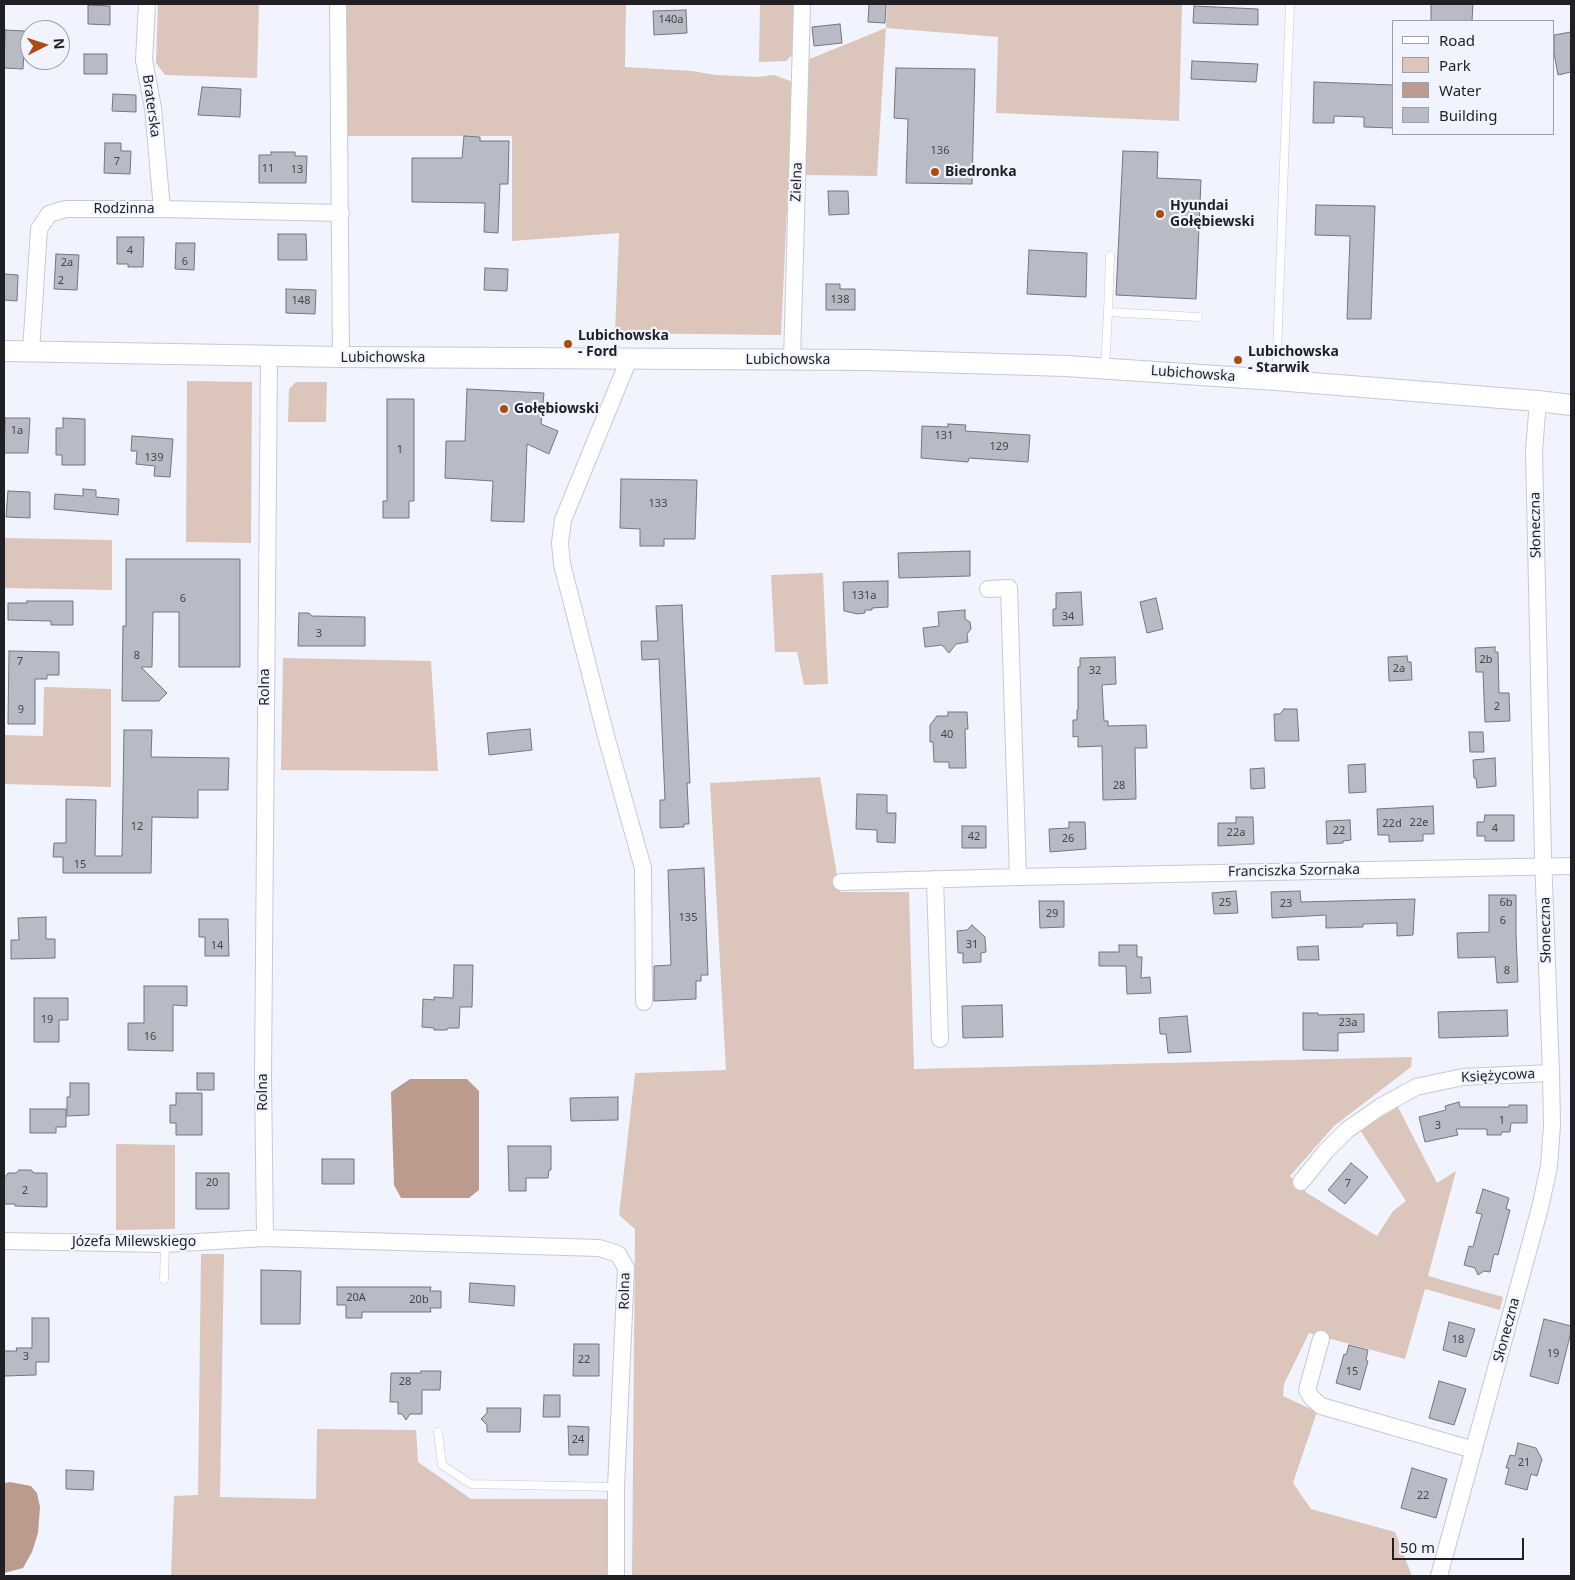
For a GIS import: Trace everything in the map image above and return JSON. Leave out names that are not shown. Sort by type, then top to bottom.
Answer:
[{"type":"street","name":"Braterska","points":[[147,4],[144,60],[153,108],[162,209]]},
{"type":"street","points":[[338,4],[341,357]]},
{"type":"street","name":"Zielna","points":[[792,360],[802,4]]},
{"type":"street","name":"Rodzinna","points":[[31,351],[39,229],[48,214],[66,209],[341,213]]},
{"type":"street","name":"Lubichowska","points":[[4,351],[341,357],[877,360],[1105,368],[1276,380],[1571,405]]},
{"type":"street","name":"Rolna","points":[[269,356],[263,1066],[265,1238],[599,1248],[618,1254],[626,1268],[616,1487],[616,1576]]},
{"type":"street","points":[[630,359],[563,520],[560,543],[562,564],[642,868],[644,1002]]},
{"type":"street","name":"Słoneczna","points":[[1438,1576],[1540,1208],[1549,1166],[1552,1125],[1551,1073],[1548,1026],[1534,452],[1538,401]]},
{"type":"street","points":[[988,589],[1008,588],[1018,877]]},
{"type":"street","name":"Franciszka Szornaka","points":[[841,882],[1571,866]]},
{"type":"street","points":[[935,879],[940,1039]]},
{"type":"street","name":"Księżycowa","points":[[1301,1182],[1326,1151],[1348,1130],[1380,1106],[1416,1087],[1463,1077],[1551,1073]]},
{"type":"street","name":"Józefa Milewskiego","points":[[4,1241],[165,1244],[265,1238]]},
{"type":"street","points":[[1321,1338],[1307,1390],[1312,1398],[1321,1406],[1474,1450]]},
{"type":"lane","points":[[1276,380],[1290,4]]},
{"type":"lane","points":[[1105,368],[1110,256]]},
{"type":"lane","points":[[1108,312],[1198,317]]},
{"type":"lane","points":[[164,1280],[165,1244]]},
{"type":"lane","points":[[438,1432],[442,1465],[471,1484],[616,1487]]},
{"type":"green space","points":[[158,4],[259,4],[257,78],[165,75],[156,63]]},
{"type":"green space","points":[[347,4],[626,4],[625,67],[692,71],[716,75],[758,77],[774,75],[793,82],[781,335],[615,333],[619,233],[512,241],[512,136],[346,136]]},
{"type":"green space","points":[[760,4],[796,4],[795,52],[786,61],[759,62]]},
{"type":"green space","points":[[887,4],[1182,4],[1179,121],[996,113],[998,37],[886,28]]},
{"type":"green space","points":[[886,28],[877,176],[802,175],[807,60]]},
{"type":"green space","points":[[187,381],[252,382],[251,543],[186,542]]},
{"type":"green space","points":[[296,382],[327,382],[326,422],[288,422],[289,389]]},
{"type":"green space","points":[[4,538],[112,540],[112,590],[4,588]]},
{"type":"green space","points":[[823,573],[828,684],[804,685],[797,652],[775,652],[771,575]]},
{"type":"green space","points":[[283,658],[431,661],[438,771],[281,770]]},
{"type":"green space","points":[[44,687],[111,689],[111,787],[4,784],[4,735],[43,736]]},
{"type":"green space","points":[[820,777],[840,892],[909,892],[914,1069],[1412,1057],[1411,1067],[1334,1126],[1290,1176],[1307,1193],[1377,1236],[1393,1211],[1406,1201],[1360,1130],[1398,1107],[1437,1183],[1456,1171],[1428,1276],[1503,1297],[1500,1310],[1425,1289],[1405,1359],[1309,1333],[1284,1384],[1283,1396],[1317,1412],[1293,1483],[1311,1509],[1395,1532],[1412,1576],[632,1576],[635,1229],[619,1215],[635,1073],[726,1070],[710,783]]},
{"type":"green space","points":[[116,1144],[175,1145],[175,1229],[116,1230]]},
{"type":"green space","points":[[201,1254],[224,1254],[220,1497],[316,1499],[317,1429],[416,1430],[418,1462],[471,1499],[608,1499],[607,1576],[171,1576],[174,1496],[198,1495]]},
{"type":"water","points":[[410,1079],[467,1079],[479,1091],[479,1190],[469,1198],[401,1198],[394,1185],[391,1092]]},
{"type":"water","points":[[10,1482],[31,1486],[37,1493],[40,1507],[38,1533],[32,1552],[23,1568],[4,1573],[4,1483]]},
{"type":"building","points":[[869,4],[886,4],[885,23],[868,22]]},
{"type":"building","points":[[1431,4],[1473,4],[1472,20],[1431,20]]},
{"type":"building","points":[[88,5],[110,6],[110,25],[88,24]]},
{"type":"building","points":[[1194,6],[1258,9],[1258,25],[1193,23]]},
{"type":"building","points":[[686,10],[687,33],[654,35],[653,11]]},
{"type":"building","points":[[840,24],[842,43],[814,46],[812,27]]},
{"type":"building","points":[[5,30],[20,31],[20,69],[4,68]]},
{"type":"building","points":[[1571,32],[1571,72],[1558,75],[1555,58],[1555,35]]},
{"type":"building","points":[[84,54],[107,54],[107,74],[84,74]]},
{"type":"building","points":[[1192,61],[1258,64],[1256,82],[1191,79]]},
{"type":"building","points":[[896,68],[975,69],[972,184],[906,183],[908,119],[894,118]]},
{"type":"building","points":[[1314,82],[1392,85],[1392,128],[1364,127],[1364,117],[1334,116],[1334,123],[1313,123]]},
{"type":"building","points":[[202,87],[241,89],[240,117],[198,115]]},
{"type":"building","points":[[113,94],[136,95],[136,112],[112,111]]},
{"type":"building","points":[[464,136],[480,137],[480,141],[509,141],[508,184],[500,184],[498,233],[484,232],[485,203],[412,202],[412,158],[462,158]]},
{"type":"building","points":[[105,143],[121,143],[121,151],[131,151],[130,174],[104,173]]},
{"type":"building","name":"Hyundai Gołębiewski","points":[[1123,151],[1158,152],[1157,178],[1201,180],[1196,299],[1116,295]]},
{"type":"building","points":[[271,152],[295,152],[295,156],[307,156],[306,183],[259,183],[259,155],[271,155]]},
{"type":"building","points":[[828,191],[848,191],[849,214],[829,215]]},
{"type":"building","points":[[1316,205],[1375,206],[1371,319],[1347,319],[1350,236],[1315,235]]},
{"type":"building","points":[[278,234],[306,234],[307,260],[278,260]]},
{"type":"building","points":[[117,237],[144,237],[143,267],[128,267],[128,264],[117,264]]},
{"type":"building","points":[[176,243],[195,243],[194,270],[175,269]]},
{"type":"building","points":[[1029,250],[1087,253],[1086,297],[1027,294]]},
{"type":"building","points":[[56,254],[79,255],[77,290],[54,289]]},
{"type":"building","points":[[485,268],[508,269],[507,291],[484,290]]},
{"type":"building","points":[[4,274],[18,275],[17,301],[4,300]]},
{"type":"building","points":[[826,284],[840,284],[840,289],[855,289],[855,310],[826,310]]},
{"type":"building","points":[[286,289],[316,290],[315,314],[286,313]]},
{"type":"building","points":[[467,389],[544,393],[541,424],[558,431],[549,454],[527,444],[524,522],[491,521],[493,481],[445,478],[446,441],[465,441]]},
{"type":"building","points":[[387,399],[414,399],[414,501],[409,501],[409,518],[383,518],[383,501],[387,501]]},
{"type":"building","points":[[5,418],[30,418],[28,453],[4,453]]},
{"type":"building","points":[[63,418],[85,419],[85,465],[62,465],[62,455],[56,455],[56,428],[63,428]]},
{"type":"building","points":[[948,424],[966,425],[965,431],[1030,435],[1028,462],[969,458],[968,462],[921,458],[922,426],[948,427]]},
{"type":"building","points":[[132,436],[173,439],[170,477],[154,476],[155,466],[136,464],[137,451],[131,451]]},
{"type":"building","points":[[621,479],[697,480],[695,539],[664,539],[664,546],[640,546],[640,529],[620,528]]},
{"type":"building","points":[[83,489],[96,490],[96,497],[119,499],[118,515],[54,509],[55,494],[83,496]]},
{"type":"building","points":[[8,491],[30,492],[30,518],[6,517]]},
{"type":"building","points":[[970,551],[970,576],[899,578],[898,553]]},
{"type":"building","points":[[126,559],[240,559],[240,667],[179,667],[179,612],[153,612],[152,667],[141,667],[167,693],[159,701],[122,701],[123,626],[126,626]]},
{"type":"building","points":[[888,581],[888,607],[872,608],[872,610],[865,610],[865,613],[858,614],[844,611],[843,582]]},
{"type":"building","points":[[1081,592],[1083,625],[1053,626],[1053,609],[1056,609],[1056,593]]},
{"type":"building","points":[[1156,598],[1163,629],[1147,633],[1140,602]]},
{"type":"building","points":[[27,601],[73,601],[73,625],[51,625],[51,621],[8,620],[8,603],[27,603]]},
{"type":"building","points":[[682,605],[690,783],[687,783],[689,824],[684,824],[684,827],[660,828],[660,800],[665,800],[659,659],[642,660],[641,641],[658,641],[656,606]]},
{"type":"building","points":[[965,610],[965,619],[970,622],[971,629],[967,634],[968,642],[956,644],[949,653],[942,645],[925,647],[923,628],[939,626],[938,612]]},
{"type":"building","points":[[299,613],[309,613],[312,616],[365,617],[365,646],[298,646]]},
{"type":"building","points":[[1495,647],[1495,652],[1498,652],[1499,693],[1509,693],[1510,721],[1485,722],[1483,672],[1476,672],[1475,648]]},
{"type":"building","points":[[9,651],[59,652],[59,675],[47,675],[47,679],[35,679],[35,724],[8,724]]},
{"type":"building","points":[[1407,656],[1408,662],[1411,662],[1412,680],[1389,681],[1388,657]]},
{"type":"building","points":[[1115,657],[1116,684],[1102,685],[1104,721],[1108,721],[1108,726],[1146,725],[1147,748],[1135,748],[1136,799],[1103,800],[1102,746],[1078,747],[1078,736],[1073,737],[1073,720],[1077,720],[1078,710],[1078,667],[1080,667],[1080,658]]},
{"type":"building","points":[[1284,709],[1297,709],[1299,741],[1275,741],[1274,714],[1280,714]]},
{"type":"building","points":[[948,712],[967,712],[968,729],[965,729],[966,768],[949,768],[949,762],[934,762],[933,742],[930,742],[930,725],[937,716],[948,716]]},
{"type":"building","points":[[530,729],[532,750],[489,755],[487,733]]},
{"type":"building","points":[[124,730],[152,730],[151,757],[229,758],[228,790],[198,790],[198,818],[152,817],[151,873],[63,873],[63,857],[53,857],[54,843],[66,843],[66,799],[96,800],[95,856],[122,856]]},
{"type":"building","points":[[1469,732],[1483,732],[1484,752],[1470,752]]},
{"type":"building","points":[[1495,758],[1496,786],[1477,788],[1476,778],[1474,778],[1473,760]]},
{"type":"building","points":[[1365,764],[1366,792],[1349,793],[1348,765]]},
{"type":"building","points":[[1264,768],[1265,788],[1251,789],[1250,769]]},
{"type":"building","points":[[857,794],[887,795],[887,813],[896,813],[895,843],[877,842],[877,830],[856,829]]},
{"type":"building","points":[[1433,806],[1434,834],[1423,834],[1423,841],[1389,842],[1389,835],[1378,835],[1377,809]]},
{"type":"building","points":[[1485,815],[1514,815],[1514,841],[1485,841],[1485,836],[1477,836],[1477,822],[1484,822]]},
{"type":"building","points":[[1236,817],[1253,817],[1254,844],[1218,846],[1218,823],[1236,823]]},
{"type":"building","points":[[1350,820],[1351,840],[1343,841],[1343,843],[1327,844],[1326,821]]},
{"type":"building","points":[[1069,822],[1085,822],[1086,849],[1050,852],[1049,829],[1069,828]]},
{"type":"building","points":[[962,826],[986,826],[986,848],[962,848]]},
{"type":"building","points":[[704,868],[708,975],[701,975],[701,981],[696,981],[696,999],[654,1001],[654,966],[671,965],[668,870]]},
{"type":"building","points":[[1236,891],[1238,913],[1214,914],[1212,893]]},
{"type":"building","points":[[1300,891],[1301,902],[1415,899],[1413,935],[1397,936],[1397,923],[1363,924],[1363,927],[1326,928],[1326,915],[1272,918],[1271,892]]},
{"type":"building","points":[[1489,895],[1516,895],[1518,982],[1497,983],[1495,957],[1458,958],[1457,933],[1489,932]]},
{"type":"building","points":[[1039,901],[1064,901],[1064,927],[1040,928]]},
{"type":"building","points":[[46,917],[46,939],[55,939],[55,958],[11,959],[11,940],[19,940],[18,918]]},
{"type":"building","points":[[199,919],[228,919],[229,956],[205,956],[205,937],[199,937]]},
{"type":"building","points":[[972,925],[985,937],[986,952],[981,953],[981,962],[963,963],[963,953],[958,953],[957,931],[967,930]]},
{"type":"building","points":[[1119,945],[1137,945],[1137,957],[1142,957],[1141,978],[1150,977],[1151,993],[1127,994],[1126,966],[1099,966],[1099,952],[1119,952]]},
{"type":"building","points":[[1318,946],[1319,960],[1298,960],[1297,947]]},
{"type":"building","points":[[454,965],[473,965],[472,1007],[460,1007],[459,1028],[434,1030],[434,1028],[422,1027],[423,999],[434,1000],[434,997],[453,998]]},
{"type":"building","points":[[144,986],[187,986],[187,1006],[173,1005],[173,1051],[128,1050],[128,1023],[144,1023]]},
{"type":"building","points":[[34,998],[68,998],[68,1020],[59,1020],[59,1042],[34,1042]]},
{"type":"building","points":[[1002,1005],[1003,1037],[963,1038],[962,1006]]},
{"type":"building","points":[[1507,1010],[1508,1036],[1439,1038],[1438,1012]]},
{"type":"building","points":[[1303,1013],[1318,1013],[1318,1015],[1364,1014],[1364,1032],[1338,1033],[1338,1051],[1303,1050]]},
{"type":"building","points":[[1187,1016],[1191,1052],[1168,1053],[1166,1034],[1160,1034],[1159,1018]]},
{"type":"building","points":[[197,1073],[214,1073],[214,1090],[197,1090]]},
{"type":"building","points":[[70,1083],[89,1083],[89,1115],[67,1116],[67,1097],[70,1097]]},
{"type":"building","points":[[176,1093],[202,1093],[202,1135],[176,1135],[176,1123],[170,1123],[170,1105],[176,1105]]},
{"type":"building","points":[[618,1097],[618,1120],[571,1121],[570,1098]]},
{"type":"building","points":[[1459,1102],[1460,1107],[1527,1105],[1527,1123],[1511,1123],[1510,1132],[1502,1132],[1501,1135],[1487,1135],[1487,1129],[1456,1129],[1458,1135],[1425,1142],[1419,1117],[1446,1110],[1445,1106]]},
{"type":"building","points":[[30,1109],[66,1109],[66,1127],[56,1127],[56,1133],[30,1133]]},
{"type":"building","points":[[508,1146],[551,1146],[551,1170],[549,1170],[548,1178],[526,1178],[526,1191],[509,1191]]},
{"type":"building","points":[[322,1159],[354,1159],[354,1184],[322,1184]]},
{"type":"building","points":[[1351,1163],[1368,1177],[1345,1204],[1328,1190]]},
{"type":"building","points":[[19,1170],[47,1173],[47,1207],[4,1204],[4,1178],[8,1173],[16,1173]]},
{"type":"building","points":[[196,1173],[229,1173],[229,1209],[196,1209]]},
{"type":"building","points":[[1483,1189],[1509,1198],[1506,1209],[1510,1210],[1498,1255],[1494,1254],[1490,1272],[1484,1271],[1478,1275],[1475,1268],[1464,1265],[1469,1246],[1473,1247],[1482,1214],[1476,1213]]},
{"type":"building","points":[[261,1270],[301,1271],[300,1324],[261,1324]]},
{"type":"building","points":[[470,1283],[515,1286],[514,1306],[469,1302]]},
{"type":"building","points":[[337,1287],[431,1287],[430,1291],[441,1291],[441,1308],[430,1308],[431,1312],[362,1312],[362,1318],[346,1318],[346,1305],[337,1305]]},
{"type":"building","points":[[32,1318],[49,1318],[49,1362],[36,1362],[36,1375],[4,1376],[4,1351],[17,1351],[16,1348],[32,1348]]},
{"type":"building","points":[[1544,1319],[1571,1326],[1558,1384],[1530,1376]]},
{"type":"building","points":[[1449,1322],[1475,1329],[1466,1357],[1443,1350]]},
{"type":"building","points":[[574,1344],[599,1344],[599,1376],[573,1376]]},
{"type":"building","points":[[1349,1345],[1368,1350],[1366,1360],[1368,1361],[1360,1390],[1336,1383],[1344,1354],[1346,1355]]},
{"type":"building","points":[[421,1371],[441,1371],[440,1390],[422,1390],[422,1414],[410,1414],[406,1420],[402,1414],[398,1414],[398,1402],[390,1402],[391,1373],[421,1373]]},
{"type":"building","points":[[1439,1381],[1466,1389],[1454,1425],[1429,1418]]},
{"type":"building","points":[[544,1395],[560,1395],[560,1417],[543,1417]]},
{"type":"building","points":[[487,1408],[521,1408],[520,1432],[487,1432],[487,1425],[481,1419],[487,1413]]},
{"type":"building","points":[[568,1426],[589,1427],[588,1455],[569,1455]]},
{"type":"building","points":[[1518,1443],[1536,1448],[1542,1459],[1537,1476],[1531,1474],[1527,1490],[1505,1484],[1509,1468],[1506,1468],[1510,1455],[1515,1456]]},
{"type":"building","points":[[1412,1468],[1447,1479],[1436,1518],[1401,1508]]},
{"type":"building","points":[[66,1470],[94,1471],[93,1490],[66,1489]]},
{"type":"place","name":"Biedronka","points":[[935,172]]},
{"type":"place","name":"Hyundai Gołębiewski","points":[[1160,214]]},
{"type":"place","name":"Lubichowska - Ford","points":[[568,344]]},
{"type":"place","name":"Lubichowska - Starwik","points":[[1238,360]]},
{"type":"place","name":"Gołębiowski","points":[[504,409]]}]
